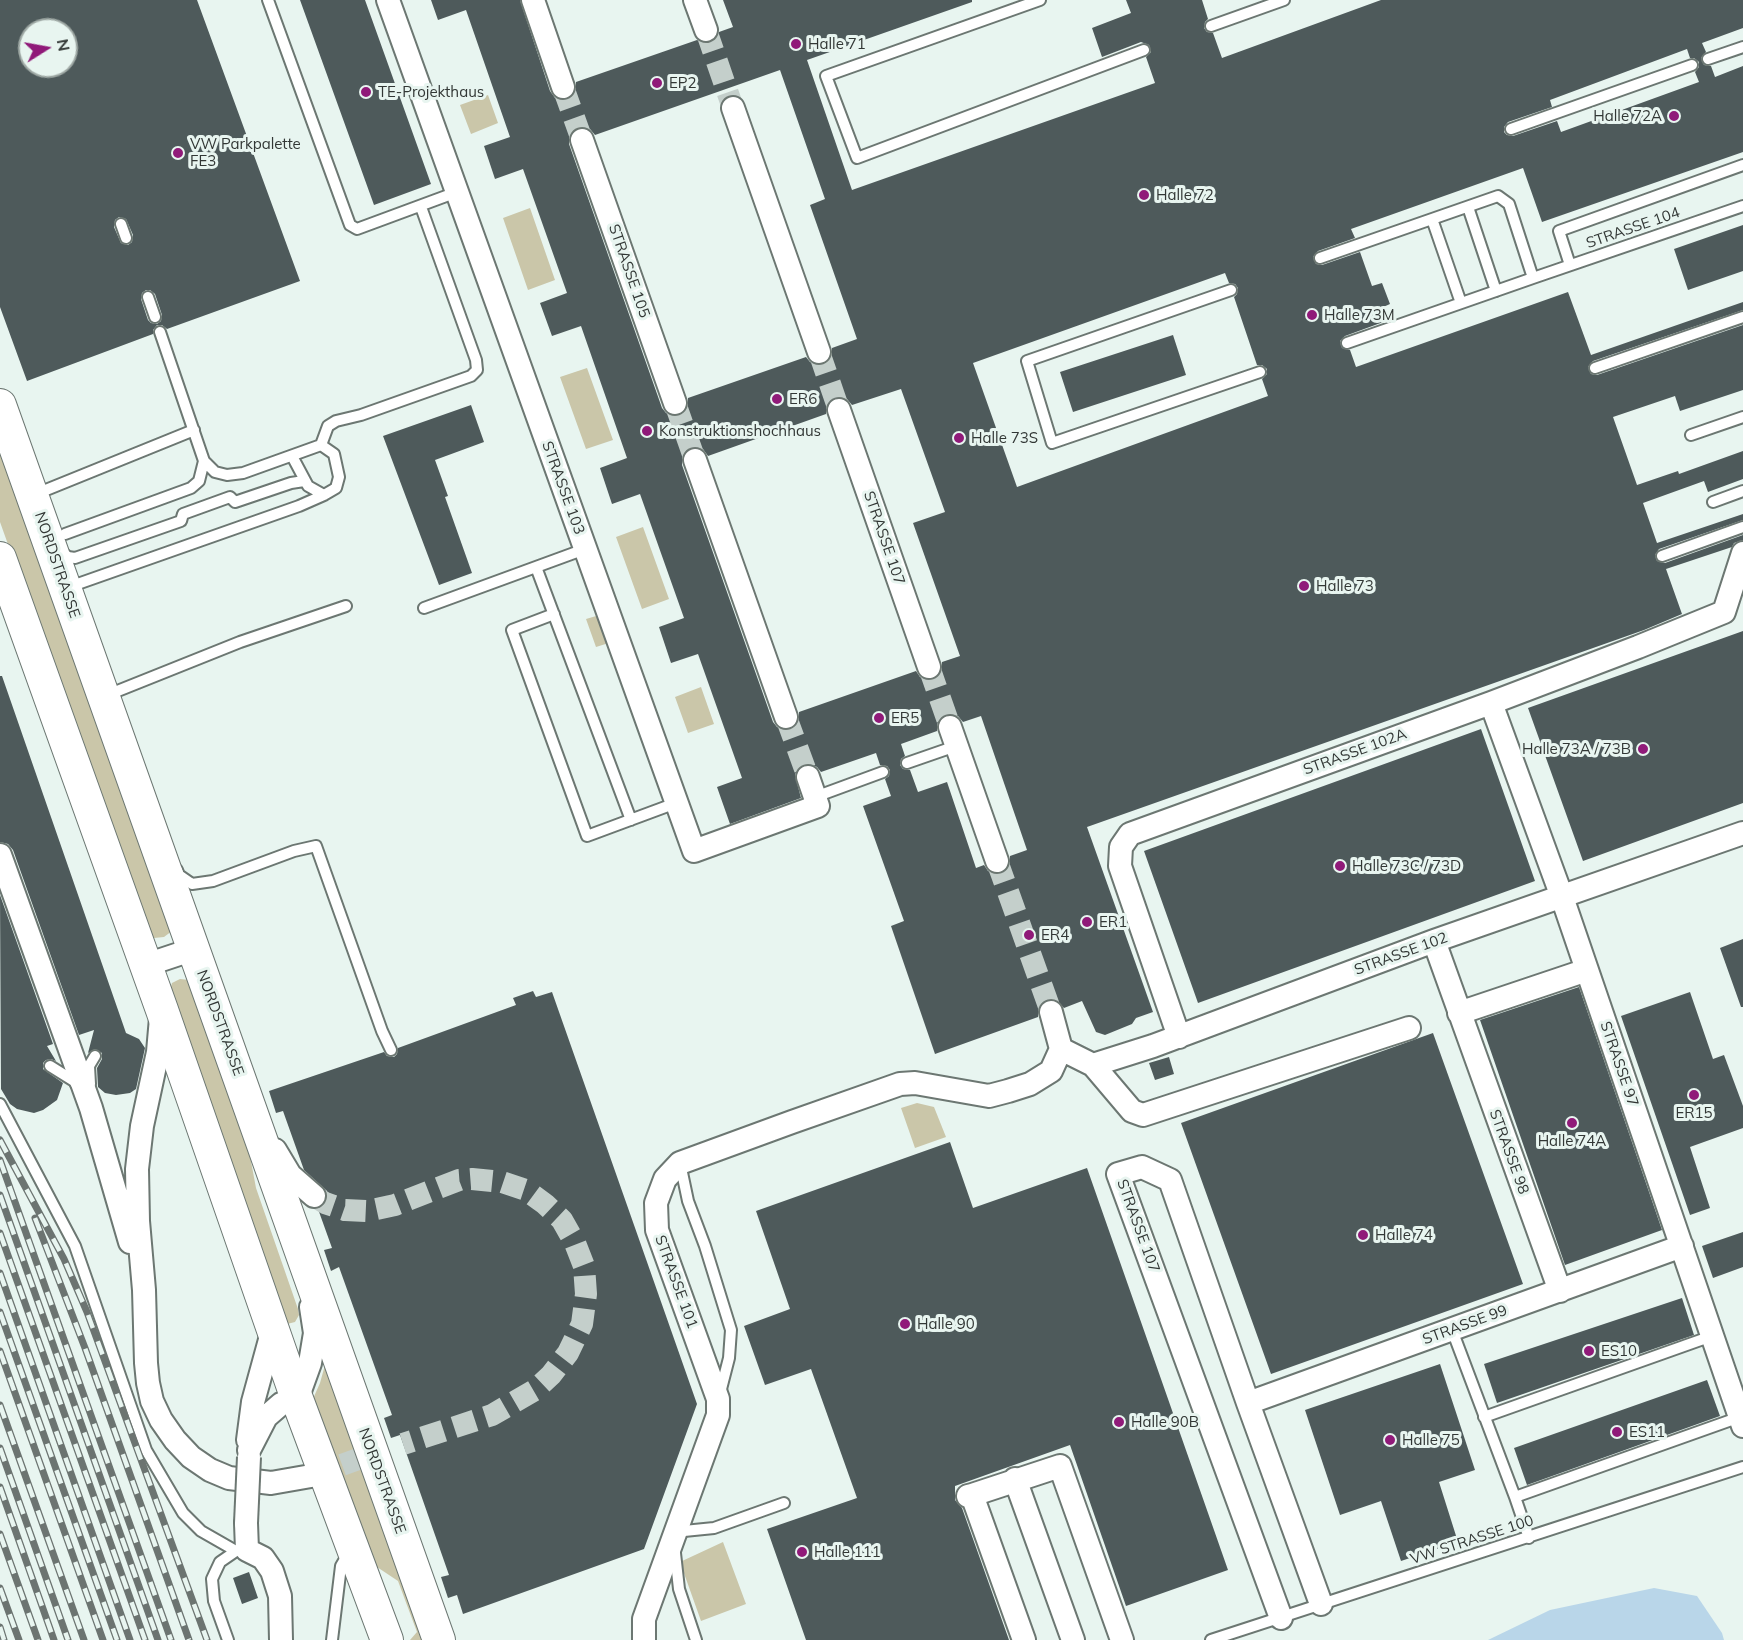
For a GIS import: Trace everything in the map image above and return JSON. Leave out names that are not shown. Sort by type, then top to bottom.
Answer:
[{"type":"street","name":"STRASSE 103","points":[[388,0],[694,851],[813,793]]},
{"type":"street","points":[[533,0],[563,87]]},
{"type":"street","points":[[695,0],[706,30]]},
{"type":"street","points":[[733,108],[819,352]]},
{"type":"street","name":"STRASSE 105","points":[[582,140],[675,403]]},
{"type":"street","name":"NORDSTRASSE","points":[[2,398],[46,517],[66,589],[439,1640]]},
{"type":"street","name":"STRASSE 107","points":[[839,410],[929,667]]},
{"type":"street","points":[[695,460],[786,717]]},
{"type":"street","name":"STRASSE 102A","points":[[1179,1037],[1120,866],[1121,847],[1130,834],[1491,703],[1724,612],[1743,553]]},
{"type":"street","points":[[0,558],[146,964],[297,1399],[387,1640]]},
{"type":"street","name":"STRASSE 97","points":[[1491,703],[1562,897],[1741,1421]]},
{"type":"street","points":[[953,736],[997,861]]},
{"type":"street","name":"STRASSE 102","points":[[1093,1065],[1179,1037],[1434,941],[1743,833]]},
{"type":"street","points":[[0,855],[92,1110],[144,1290]]},
{"type":"street","name":"STRASSE 98","points":[[1434,941],[1560,1291]]},
{"type":"street","points":[[146,964],[194,949]]},
{"type":"street","points":[[1459,1013],[1587,970]]},
{"type":"street","points":[[162,1011],[158,1052],[142,1126],[136,1168],[148,1383],[152,1401],[161,1420],[175,1440],[200,1463],[229,1478],[271,1483],[311,1476]]},
{"type":"street","points":[[680,1163],[900,1084],[915,1083],[989,1096],[1030,1084],[1051,1071],[1061,1049],[1051,1012]]},
{"type":"street","points":[[1061,1049],[1093,1065],[1132,1111],[1143,1115],[1409,1028]]},
{"type":"street","points":[[252,1113],[290,1175],[314,1196]]},
{"type":"street","name":"STRASSE 101","points":[[644,1640],[644,1619],[718,1415],[718,1399],[657,1230],[656,1203],[665,1179],[680,1163]]},
{"type":"street","name":"STRASSE 107","points":[[1281,1618],[1118,1174],[1142,1167],[1170,1180],[1321,1604]]},
{"type":"street","name":"STRASSE 99","points":[[1248,1403],[1682,1246]]},
{"type":"street","points":[[297,1399],[310,1363],[315,1333],[305,1264]]},
{"type":"street","points":[[273,1328],[253,1402],[248,1432],[246,1523],[242,1550],[263,1558],[272,1571],[280,1596],[281,1640]]},
{"type":"street","points":[[249,1454],[266,1417],[281,1404],[297,1399]]},
{"type":"street","points":[[1024,1640],[970,1496],[1015,1479],[1060,1466],[1122,1640]]},
{"type":"street","points":[[1015,1479],[1073,1640]]},
{"type":"lane","points":[[268,0],[350,225],[357,229],[457,192]]},
{"type":"lane","points":[[1040,0],[826,76],[857,158],[1144,50]]},
{"type":"lane","points":[[1211,26],[1284,0]]},
{"type":"lane","points":[[1708,59],[1743,47]]},
{"type":"lane","points":[[1511,129],[1692,65]]},
{"type":"lane","points":[[1570,265],[1559,231],[1743,165]]},
{"type":"lane","points":[[1320,258],[1498,196],[1509,204],[1533,278]]},
{"type":"lane","name":"STRASSE 104","points":[[1347,344],[1743,206]]},
{"type":"lane","points":[[160,332],[204,461],[215,472],[227,475],[243,474],[321,445],[328,426],[336,421],[361,415],[471,376],[477,370],[476,360],[421,207]]},
{"type":"lane","points":[[1468,207],[1496,291]]},
{"type":"lane","points":[[1432,219],[1461,303]]},
{"type":"lane","points":[[121,224],[126,237]]},
{"type":"lane","points":[[1231,290],[1027,361],[1052,443],[1260,372]]},
{"type":"lane","points":[[148,297],[154,314]]},
{"type":"lane","points":[[1595,368],[1743,317]]},
{"type":"lane","points":[[1691,435],[1743,417]]},
{"type":"lane","points":[[46,517],[194,430]]},
{"type":"lane","points":[[66,589],[300,506],[324,495],[336,488],[339,477],[334,454],[321,445]]},
{"type":"lane","points":[[292,456],[308,486],[324,495]]},
{"type":"lane","points":[[46,517],[191,488],[199,481],[204,461]]},
{"type":"lane","points":[[46,517],[68,557],[75,558],[181,521],[183,514],[230,497],[236,502],[304,480]]},
{"type":"lane","points":[[1713,502],[1743,491]]},
{"type":"lane","points":[[1662,556],[1743,527]]},
{"type":"lane","points":[[424,608],[585,549]]},
{"type":"lane","points":[[536,567],[631,819]]},
{"type":"lane","points":[[104,697],[240,642],[346,606]]},
{"type":"lane","points":[[554,614],[512,630],[587,836],[676,802]]},
{"type":"lane","points":[[908,763],[953,736]]},
{"type":"lane","points":[[813,793],[883,772]]},
{"type":"lane","points":[[157,845],[173,859],[179,875],[192,884],[213,881],[294,851],[316,846],[391,1050]]},
{"type":"lane","points":[[92,1110],[89,1066],[95,1056]]},
{"type":"lane","points":[[50,1066],[74,1081],[92,1110]]},
{"type":"lane","points":[[0,1104],[75,1246],[146,1450],[183,1513],[201,1531],[242,1550]]},
{"type":"lane","points":[[680,1163],[688,1201],[705,1246],[731,1330],[729,1358],[718,1399]]},
{"type":"lane","points":[[1452,1330],[1529,1538]]},
{"type":"lane","points":[[1484,1417],[1712,1336]]},
{"type":"lane","points":[[1515,1497],[1741,1421]]},
{"type":"lane","name":"VW STRASSE 100","points":[[1211,1640],[1743,1467]]},
{"type":"lane","points":[[696,1640],[679,1589],[674,1532],[714,1528],[784,1503]]},
{"type":"lane","points":[[332,1640],[341,1566],[352,1546]]},
{"type":"lane","points":[[228,1640],[214,1601],[212,1579],[220,1562],[242,1550]]},
{"type":"shaded area","points":[[488,95],[498,123],[471,134],[460,105]]},
{"type":"shaded area","points":[[530,208],[555,280],[528,290],[503,218]]},
{"type":"shaded area","points":[[587,368],[613,440],[586,449],[560,377]]},
{"type":"shaded area","points":[[0,435],[172,931],[164,937],[154,938],[147,933],[0,522]]},
{"type":"shaded area","points":[[643,527],[669,599],[642,609],[616,537]]},
{"type":"shaded area","points":[[603,614],[612,642],[596,647],[586,619]]},
{"type":"shaded area","points":[[701,687],[714,724],[688,733],[675,697]]},
{"type":"shaded area","points":[[180,979],[190,980],[244,1124],[256,1188],[298,1309],[299,1315],[295,1322],[287,1324],[169,993],[172,983]]},
{"type":"shaded area","points":[[917,1103],[934,1107],[946,1137],[915,1148],[901,1108]]},
{"type":"shaded area","points":[[325,1365],[424,1640],[410,1640],[417,1632],[398,1581],[368,1561],[312,1401]]},
{"type":"shaded area","points":[[723,1542],[746,1604],[701,1621],[680,1562]]},
{"type":"water","points":[[1654,1588],[1697,1596],[1722,1633],[1724,1640],[1488,1640],[1550,1610]]},
{"type":"building","name":"VW Parkpalette FE3","points":[[0,0],[197,0],[300,281],[167,329],[162,325],[157,325],[153,334],[27,381],[0,307]],"holes":[[[119,217],[126,219],[133,235],[132,242],[128,245],[121,243],[114,227],[115,220]],[[146,290],[155,294],[162,315],[161,321],[157,324],[148,320],[141,299],[142,293]]]},
{"type":"building","name":"TE-Projekthaus","points":[[300,0],[365,0],[431,184],[374,205]]},
{"type":"building","points":[[431,0],[520,0],[550,91],[555,98],[561,100],[574,95],[576,82],[697,40],[703,43],[711,42],[717,38],[719,32],[733,27],[723,0],[972,0],[972,2],[807,60],[852,190],[1155,83],[1146,57],[1151,52],[1149,45],[1141,42],[1102,57],[1092,28],[1131,13],[1126,0],[1202,0],[1208,19],[1204,28],[1207,32],[1213,33],[1222,58],[1381,0],[1743,0],[1743,28],[1702,43],[1706,52],[1701,58],[1704,65],[1711,66],[1715,77],[1743,66],[1743,152],[1542,222],[1523,168],[1351,229],[1355,238],[1318,251],[1313,257],[1316,264],[1322,265],[1360,252],[1372,286],[1382,283],[1390,304],[1381,308],[1386,321],[1345,336],[1340,341],[1342,348],[1350,350],[1356,367],[1568,292],[1591,355],[1743,302],[1743,310],[1593,361],[1588,367],[1591,374],[1597,375],[1743,325],[1743,390],[1680,411],[1675,396],[1613,417],[1637,485],[1678,471],[1679,474],[1743,451],[1743,479],[1708,492],[1704,481],[1643,503],[1657,543],[1743,514],[1743,520],[1659,549],[1655,555],[1657,561],[1665,563],[1743,535],[1743,540],[1734,543],[1732,547],[1666,569],[1682,614],[1644,630],[1087,827],[1153,1012],[1136,1018],[1132,1024],[1105,1035],[1096,1032],[1082,1001],[1064,1008],[1055,999],[1048,999],[1038,1008],[1038,1017],[935,1054],[891,926],[904,921],[863,806],[891,796],[885,779],[889,776],[890,770],[887,766],[880,765],[876,753],[821,772],[811,764],[803,765],[797,769],[795,775],[801,798],[730,824],[717,787],[742,778],[698,654],[671,663],[659,627],[684,618],[640,494],[612,504],[600,468],[627,458],[581,326],[552,336],[540,303],[567,293],[523,169],[495,179],[484,146],[510,137],[466,10],[438,20]],"holes":[[[1687,49],[1690,58],[1699,62],[1699,67],[1695,72],[1699,82],[1561,132],[1557,121],[1513,136],[1504,132],[1504,127],[1508,122],[1552,107],[1550,100]],[[780,70],[825,199],[810,205],[857,339],[832,348],[830,360],[824,364],[816,365],[806,357],[688,398],[688,406],[679,416],[666,413],[662,408],[569,144],[572,131],[578,127],[590,129],[595,135]],[[1225,273],[1229,283],[1235,284],[1238,288],[1234,297],[1257,365],[1262,365],[1267,369],[1267,374],[1262,379],[1268,396],[1017,487],[973,363]],[[901,389],[945,512],[913,523],[960,656],[942,662],[940,675],[934,679],[926,680],[916,671],[799,712],[796,726],[790,730],[783,730],[773,722],[682,465],[682,457],[691,447],[703,449],[708,456],[826,414],[828,402],[835,397],[847,399],[852,405]],[[946,714],[958,716],[963,722],[981,716],[1027,850],[1010,856],[1008,869],[1002,873],[994,874],[984,865],[976,868],[947,782],[918,792],[910,770],[903,769],[900,765],[901,759],[905,756],[901,744],[937,731],[939,719]]]},
{"type":"building","points":[[1743,225],[1743,271],[1688,290],[1674,249]]},
{"type":"building","points":[[1173,335],[1186,375],[1073,412],[1060,372]]},
{"type":"building","points":[[471,405],[484,442],[435,460],[448,496],[445,497],[472,573],[439,585],[383,436]]},
{"type":"building","name":"Halle 73A / 73B","points":[[1743,631],[1743,803],[1583,861],[1528,708]]},
{"type":"building","points":[[0,676],[2,676],[126,1033],[139,1039],[145,1048],[136,1089],[130,1093],[116,1095],[105,1093],[98,1087],[97,1068],[102,1059],[102,1053],[95,1049],[88,1053],[94,1030],[79,1035],[13,850],[8,844],[0,842]]},
{"type":"building","name":"Halle 73C / 73D","points":[[1481,729],[1535,881],[1198,1003],[1144,851]]},
{"type":"building","points":[[0,895],[53,1044],[47,1046],[56,1061],[46,1060],[43,1063],[43,1069],[63,1083],[57,1100],[43,1110],[34,1113],[17,1109],[10,1104],[1,1089]]},
{"type":"building","points":[[1743,939],[1743,1007],[1741,1007],[1720,948]]},
{"type":"building","name":"Halle 74A","points":[[1579,987],[1662,1230],[1565,1265],[1480,1020]]},
{"type":"building","points":[[533,991],[536,997],[552,992],[697,1404],[644,1549],[463,1614],[457,1595],[448,1598],[441,1577],[449,1575],[400,1435],[391,1438],[384,1418],[392,1415],[339,1267],[331,1271],[324,1250],[332,1248],[318,1209],[327,1199],[327,1191],[304,1170],[283,1111],[276,1113],[269,1091],[384,1052],[387,1056],[394,1057],[398,1048],[516,1005],[513,998]]},
{"type":"building","points":[[1690,992],[1713,1059],[1724,1055],[1743,1106],[1743,1128],[1690,1147],[1710,1208],[1690,1215],[1621,1016]]},
{"type":"building","name":"Halle 74","points":[[1433,1033],[1523,1284],[1271,1374],[1181,1123]]},
{"type":"building","points":[[1169,1057],[1174,1074],[1155,1080],[1149,1063]]},
{"type":"building","points":[[950,1142],[973,1208],[1087,1168],[1228,1570],[1126,1606],[1070,1445],[955,1486],[955,1500],[962,1508],[1009,1640],[806,1640],[767,1529],[857,1498],[811,1369],[765,1385],[744,1326],[790,1309],[756,1211]]},
{"type":"building","points":[[1743,1232],[1743,1267],[1713,1278],[1702,1246]]},
{"type":"building","name":"ES10","points":[[1682,1298],[1694,1335],[1497,1403],[1484,1364]]},
{"type":"building","name":"Halle 75","points":[[1440,1364],[1475,1470],[1439,1482],[1458,1542],[1401,1561],[1381,1501],[1340,1515],[1305,1410]]},
{"type":"building","name":"ES11","points":[[1707,1380],[1720,1416],[1527,1485],[1514,1448]]},
{"type":"building","points":[[249,1572],[258,1598],[242,1604],[233,1578]]},
{"type":"tunnel","points":[[706,30],[733,108]]},
{"type":"tunnel","points":[[563,87],[582,140]]},
{"type":"tunnel","points":[[819,352],[839,410]]},
{"type":"tunnel","points":[[675,403],[695,460]]},
{"type":"tunnel","points":[[929,667],[950,727]]},
{"type":"tunnel","points":[[786,717],[808,777]]},
{"type":"tunnel","points":[[997,861],[1051,1012]]},
{"type":"tunnel","points":[[314,1196],[325,1203],[345,1210],[367,1211],[395,1205],[459,1180],[502,1182],[526,1190],[562,1220],[575,1243],[584,1266],[586,1294],[582,1324],[568,1353],[551,1375],[535,1390],[492,1415],[403,1444]]},
{"type":"tunnel","points":[[311,1476],[386,1449]]},
{"type":"railway","points":[[0,1140],[64,1259],[87,1312],[207,1640]]},
{"type":"railway","points":[[0,1160],[171,1640]]},
{"type":"railway","points":[[0,1195],[158,1640]]},
{"type":"railway","points":[[35,1218],[85,1348],[189,1640]]},
{"type":"railway","points":[[0,1233],[145,1640]]},
{"type":"railway","points":[[0,1273],[130,1640]]},
{"type":"railway","points":[[0,1312],[117,1640]]},
{"type":"railway","points":[[0,1351],[103,1640]]},
{"type":"railway","points":[[0,1405],[84,1640]]},
{"type":"railway","points":[[0,1448],[68,1640]]},
{"type":"railway","points":[[0,1487],[54,1640]]},
{"type":"railway","points":[[0,1534],[38,1640]]},
{"type":"railway","points":[[0,1588],[19,1640]]},
{"type":"railway","points":[[0,1627],[4,1640]]},
{"type":"place","name":"Halle 71","points":[[796,44]]},
{"type":"place","name":"EP2","points":[[657,83]]},
{"type":"place","name":"TE-Projekthaus","points":[[366,92]]},
{"type":"place","name":"Halle 72A","points":[[1674,116]]},
{"type":"place","name":"VW Parkpalette FE3","points":[[178,153]]},
{"type":"place","name":"Halle 72","points":[[1144,195]]},
{"type":"place","name":"Halle 73M","points":[[1312,315]]},
{"type":"place","name":"ER6","points":[[777,399]]},
{"type":"place","name":"Konstruktionshochhaus","points":[[647,431]]},
{"type":"place","name":"Halle 73S","points":[[959,438]]},
{"type":"place","name":"Halle 73","points":[[1304,586]]},
{"type":"place","name":"ER5","points":[[879,718]]},
{"type":"place","name":"Halle 73A / 73B","points":[[1643,749]]},
{"type":"place","name":"Halle 73C / 73D","points":[[1340,866]]},
{"type":"place","name":"ER1","points":[[1087,922]]},
{"type":"place","name":"ER4","points":[[1029,935]]},
{"type":"place","name":"ER15","points":[[1694,1095]]},
{"type":"place","name":"Halle 74A","points":[[1572,1123]]},
{"type":"place","name":"Halle 74","points":[[1363,1235]]},
{"type":"place","name":"Halle 90","points":[[905,1324]]},
{"type":"place","name":"ES10","points":[[1589,1351]]},
{"type":"place","name":"Halle 90B","points":[[1119,1422]]},
{"type":"place","name":"ES11","points":[[1617,1432]]},
{"type":"place","name":"Halle 75","points":[[1390,1440]]},
{"type":"place","name":"Halle 111","points":[[802,1552]]}]
